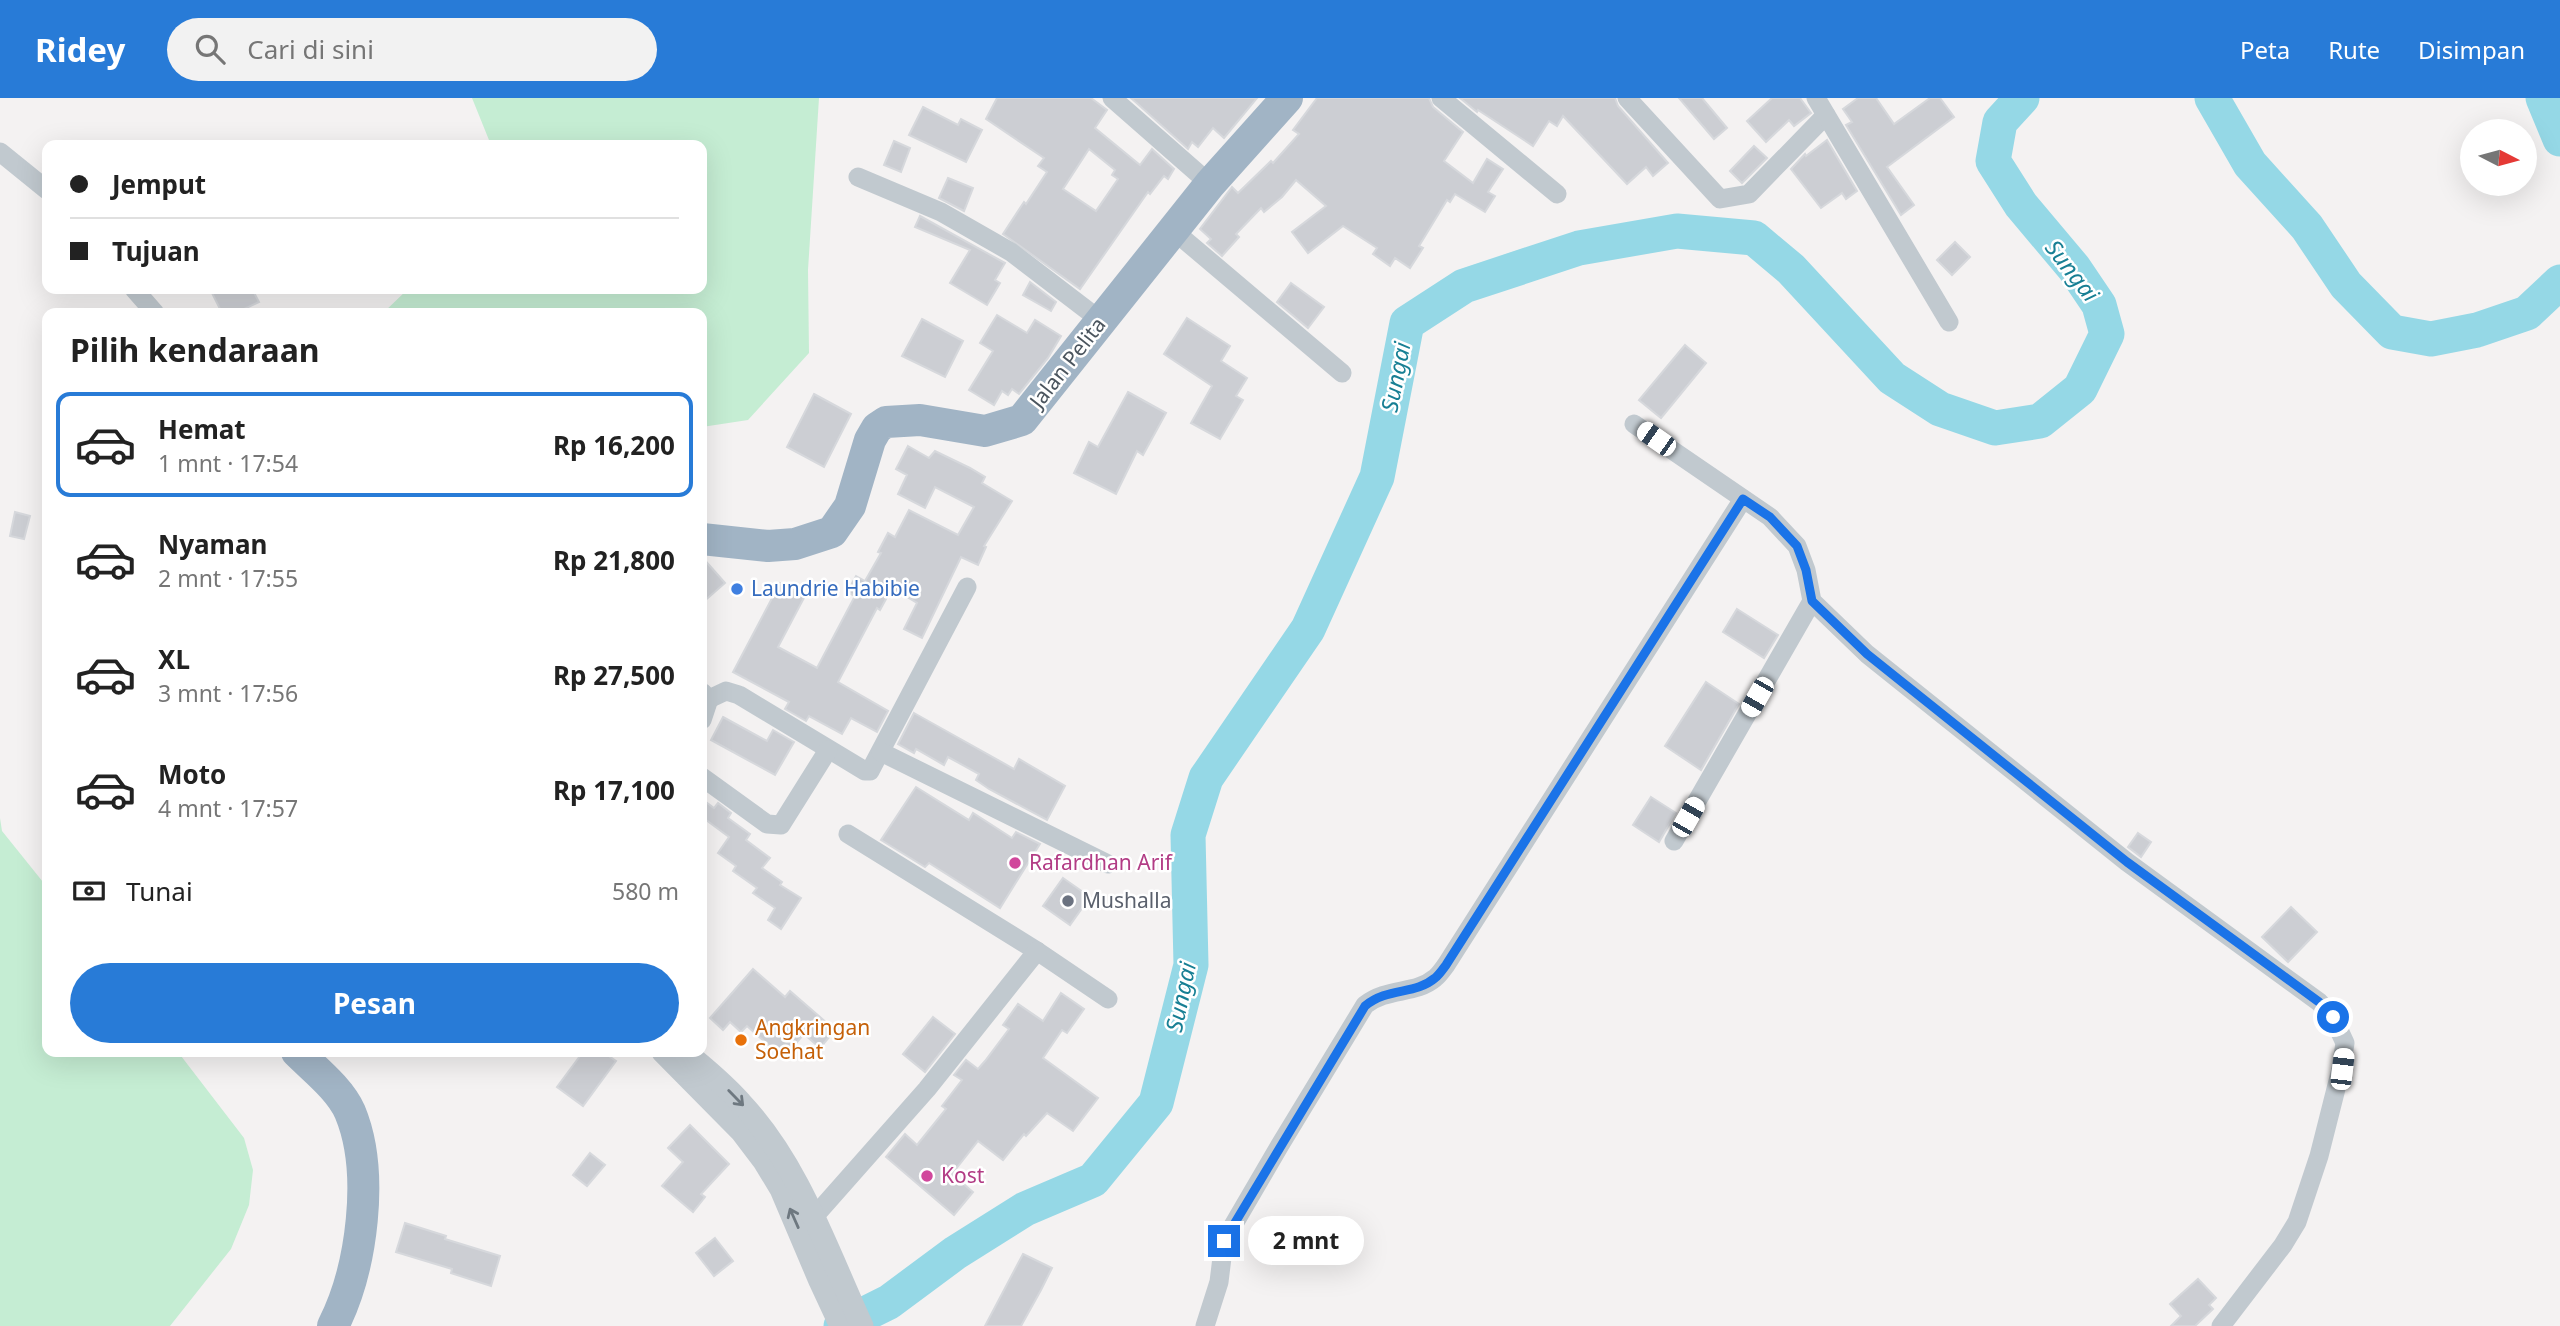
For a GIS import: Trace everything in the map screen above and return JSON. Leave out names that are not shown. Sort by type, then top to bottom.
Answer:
[{"type":"highway","name":"Jalan Pelita","points":[[707,540],[768,546],[795,544],[832,532],[850,506],[865,452],[877,428],[886,422],[920,420],[985,431],[1015,423],[1029,413],[1210,184],[1287,98]]},
{"type":"highway","points":[[302,1057],[343,1100],[350,1113],[358,1143],[364,1202],[360,1235],[352,1276],[333,1326]]},
{"type":"street","points":[[1112,98],[1210,184]]},
{"type":"street","points":[[1441,98],[1556,194]]},
{"type":"street","points":[[1627,98],[1720,199],[1749,194],[1826,115]]},
{"type":"street","points":[[1816,98],[1949,323]]},
{"type":"street","points":[[0,152],[42,186]]},
{"type":"street","points":[[858,177],[941,212],[1011,252],[1100,320]]},
{"type":"street","points":[[1174,231],[1342,373]]},
{"type":"street","points":[[138,294],[151,308]]},
{"type":"street","points":[[1634,424],[1770,517],[1797,546],[1806,570],[1812,601],[1867,654],[2116,853],[2319,1002],[2333,1017],[2345,1043],[2342,1069],[2319,1156],[2297,1222],[2283,1245],[2221,1326]]},
{"type":"street","points":[[1205,1326],[1217,1292],[1224,1241],[1365,1006],[1377,996],[1422,986],[1435,978],[1446,965],[1743,499]]},
{"type":"street","points":[[707,695],[726,691],[739,695],[828,750],[865,771],[870,771],[967,587]]},
{"type":"street","points":[[1674,841],[1812,601]]},
{"type":"street","points":[[707,782],[767,824],[780,825],[828,750]]},
{"type":"street","points":[[881,752],[1108,864]]},
{"type":"street","points":[[848,834],[1037,951],[1108,999]]},
{"type":"street","points":[[813,1218],[927,1089],[1037,951]]},
{"type":"street","points":[[668,1057],[742,1132],[764,1161],[829,1279],[862,1326]]},
{"type":"street","points":[[690,1057],[742,1104],[772,1143],[813,1218],[841,1326]]},
{"type":"green space","points":[[472,98],[819,98],[808,270],[809,353],[748,420],[707,426],[707,308],[388,308],[403,294],[707,294],[707,140],[489,140]]},
{"type":"green space","points":[[0,818],[2,831],[42,881],[42,1057],[182,1057],[244,1138],[253,1170],[249,1205],[231,1249],[170,1326],[0,1326]]},
{"type":"building","points":[[997,98],[1091,98],[1107,110],[1095,128],[1140,165],[1152,149],[1174,169],[1168,179],[1164,176],[1150,194],[1148,192],[1080,289],[1003,234],[1047,172],[1038,166],[1044,158],[986,119]],"holes":[[[1089,149],[1115,170],[1112,175],[1118,179],[1096,211],[1063,189]]]},
{"type":"building","points":[[1131,98],[1257,98],[1224,138],[1213,128],[1198,147],[1192,142],[1188,149]]},
{"type":"building","points":[[1317,98],[1429,98],[1433,107],[1463,132],[1444,161],[1473,183],[1487,159],[1503,169],[1488,192],[1495,196],[1485,212],[1455,194],[1450,202],[1447,200],[1419,246],[1423,248],[1410,268],[1395,258],[1390,266],[1373,254],[1377,248],[1343,226],[1308,253],[1292,232],[1326,206],[1296,180],[1282,197],[1264,212],[1261,208],[1236,234],[1239,237],[1222,256],[1207,243],[1211,239],[1200,229],[1232,187],[1238,193],[1271,161],[1273,163],[1299,134],[1293,130]]},
{"type":"building","points":[[1460,98],[1615,98],[1618,106],[1668,163],[1653,176],[1646,167],[1627,184],[1563,116],[1557,126],[1549,121],[1533,146],[1478,110],[1477,112]]},
{"type":"building","points":[[1679,98],[1702,98],[1727,128],[1714,139]]},
{"type":"building","points":[[1772,98],[1800,98],[1811,113],[1794,126],[1789,120],[1766,142],[1747,121]]},
{"type":"building","points":[[1858,98],[1876,98],[1894,124],[1930,98],[1940,98],[1954,117],[1887,167],[1914,205],[1901,215],[1846,125],[1852,122],[1843,109]]},
{"type":"building","points":[[923,107],[958,125],[961,119],[982,130],[966,162],[909,135]]},
{"type":"building","points":[[1827,140],[1857,191],[1846,199],[1842,193],[1821,208],[1791,169],[1805,154],[1806,156]]},
{"type":"building","points":[[894,141],[910,148],[901,172],[884,165]]},
{"type":"building","points":[[1754,146],[1767,158],[1742,183],[1730,171]]},
{"type":"building","points":[[948,178],[973,188],[964,211],[939,198]]},
{"type":"building","points":[[920,216],[1005,263],[995,280],[1000,283],[987,305],[950,283],[970,250],[915,227]]},
{"type":"building","points":[[1955,242],[1970,257],[1952,275],[1937,260]]},
{"type":"building","points":[[1030,282],[1056,302],[1051,311],[1023,295]]},
{"type":"building","points":[[1291,283],[1324,307],[1308,328],[1277,302]]},
{"type":"building","points":[[212,294],[255,294],[259,302],[246,308],[220,308]]},
{"type":"building","points":[[997,315],[1027,333],[1035,320],[1061,336],[1048,358],[1019,394],[1012,389],[1008,395],[1002,391],[994,405],[969,390],[993,351],[980,343]]},
{"type":"building","points":[[1187,318],[1230,346],[1221,361],[1247,378],[1236,396],[1243,400],[1220,439],[1191,423],[1212,386],[1164,354]]},
{"type":"building","points":[[922,319],[963,341],[945,377],[902,356]]},
{"type":"building","points":[[1685,345],[1706,363],[1661,418],[1639,400]]},
{"type":"building","points":[[1128,392],[1166,413],[1143,455],[1137,451],[1116,494],[1074,473],[1089,442],[1098,447]]},
{"type":"building","points":[[814,394],[851,414],[824,467],[787,447]]},
{"type":"building","points":[[908,446],[929,458],[935,451],[970,468],[985,477],[982,483],[1012,501],[984,546],[986,547],[978,565],[961,557],[922,638],[904,629],[917,603],[892,588],[880,610],[877,608],[838,682],[888,711],[877,732],[851,718],[842,734],[809,716],[806,721],[785,709],[789,702],[733,672],[780,583],[805,596],[778,647],[817,668],[855,596],[847,592],[856,576],[865,581],[881,553],[878,552],[888,533],[895,537],[909,510],[958,535],[974,507],[935,487],[925,508],[898,494],[907,475],[896,469]]},
{"type":"building","points":[[15,512],[30,516],[24,539],[10,536]]},
{"type":"building","points":[[707,563],[725,583],[707,599]]},
{"type":"building","points":[[1737,609],[1778,635],[1764,658],[1723,632]]},
{"type":"building","points":[[1706,682],[1739,704],[1701,770],[1665,746]]},
{"type":"building","points":[[914,713],[1014,769],[1019,759],[1065,786],[1047,820],[989,789],[976,780],[979,774],[948,757],[944,765],[916,749],[914,753],[898,744]]},
{"type":"building","points":[[723,717],[767,741],[773,730],[794,742],[775,775],[711,740]]},
{"type":"building","points":[[916,787],[969,820],[973,813],[1012,838],[1016,832],[1040,844],[1000,908],[929,863],[925,867],[881,840]]},
{"type":"building","points":[[1651,797],[1676,813],[1659,842],[1633,825]]},
{"type":"building","points":[[707,803],[714,808],[718,803],[731,813],[728,818],[750,834],[746,840],[770,858],[762,868],[782,882],[780,885],[801,898],[781,929],[768,920],[775,908],[753,893],[757,888],[733,871],[736,866],[718,853],[729,837],[707,821]]},
{"type":"building","points":[[2138,833],[2151,842],[2141,857],[2128,847]]},
{"type":"building","points":[[1063,878],[1090,897],[1070,925],[1043,906]]},
{"type":"building","points":[[2291,907],[2317,932],[2288,962],[2262,937]]},
{"type":"building","points":[[753,969],[785,997],[790,991],[835,1030],[820,1048],[804,1034],[783,1058],[747,1026],[741,1032],[730,1022],[723,1030],[710,1018]]},
{"type":"building","points":[[1061,993],[1084,1009],[1067,1033],[1062,1030],[1043,1058],[1098,1098],[1073,1131],[1047,1113],[1026,1136],[1024,1134],[1003,1160],[978,1141],[952,1174],[973,1192],[954,1215],[886,1157],[905,1134],[917,1145],[946,1109],[942,1106],[962,1080],[954,1075],[966,1060],[978,1069],[1009,1029],[1003,1025],[1018,1004],[1043,1021]]},
{"type":"building","points":[[933,1017],[955,1034],[925,1072],[903,1054]]},
{"type":"building","points":[[579,1057],[610,1057],[616,1061],[583,1106],[557,1087]]},
{"type":"building","points":[[690,1125],[729,1164],[701,1194],[705,1197],[693,1212],[662,1186],[683,1162],[668,1148]]},
{"type":"building","points":[[590,1153],[605,1165],[587,1186],[573,1175]]},
{"type":"building","points":[[405,1223],[500,1256],[491,1286],[451,1273],[452,1269],[396,1252]]},
{"type":"building","points":[[715,1238],[733,1261],[714,1276],[696,1253]]},
{"type":"building","points":[[1023,1254],[1052,1268],[1041,1290],[1021,1326],[985,1326]]},
{"type":"building","points":[[2198,1279],[2216,1298],[2209,1305],[2213,1309],[2195,1326],[2171,1326],[2181,1316],[2170,1304]]},
{"type":"waterway","name":"Sungai","points":[[841,1326],[889,1302],[955,1253],[1025,1209],[1093,1180],[1156,1103],[1191,965],[1188,835],[1206,778],[1308,629],[1377,477],[1407,323],[1464,286],[1579,248],[1677,231],[1754,238],[1791,269],[1892,378],[1940,409],[1995,428],[2040,421],[2080,389],[2107,334],[2099,305],[2074,268],[2021,205],[1993,161],[2000,122],[2022,98]]},
{"type":"waterway","name":"Sungai","points":[[2212,98],[2250,164],[2307,227],[2346,285],[2392,332],[2431,339],[2477,330],[2527,313],[2560,282]]},
{"type":"waterway","name":"Sungai","points":[[2543,98],[2560,139]]},
{"type":"place","name":"Laundrie Habibie","points":[[737,589]]},
{"type":"place","name":"Rafardhan Arif","points":[[1015,863]]},
{"type":"place","name":"Mushalla","points":[[1068,901]]},
{"type":"place","name":"Angkringan Soehat","points":[[741,1040]]},
{"type":"place","name":"Kost","points":[[927,1176]]},
{"type":"route","points":[[1224,1241],[1365,1006],[1377,996],[1422,986],[1435,978],[1446,965],[1743,499],[1770,517],[1797,546],[1806,570],[1812,601],[1867,654],[2127,862],[2319,1002],[2333,1017]]}]
